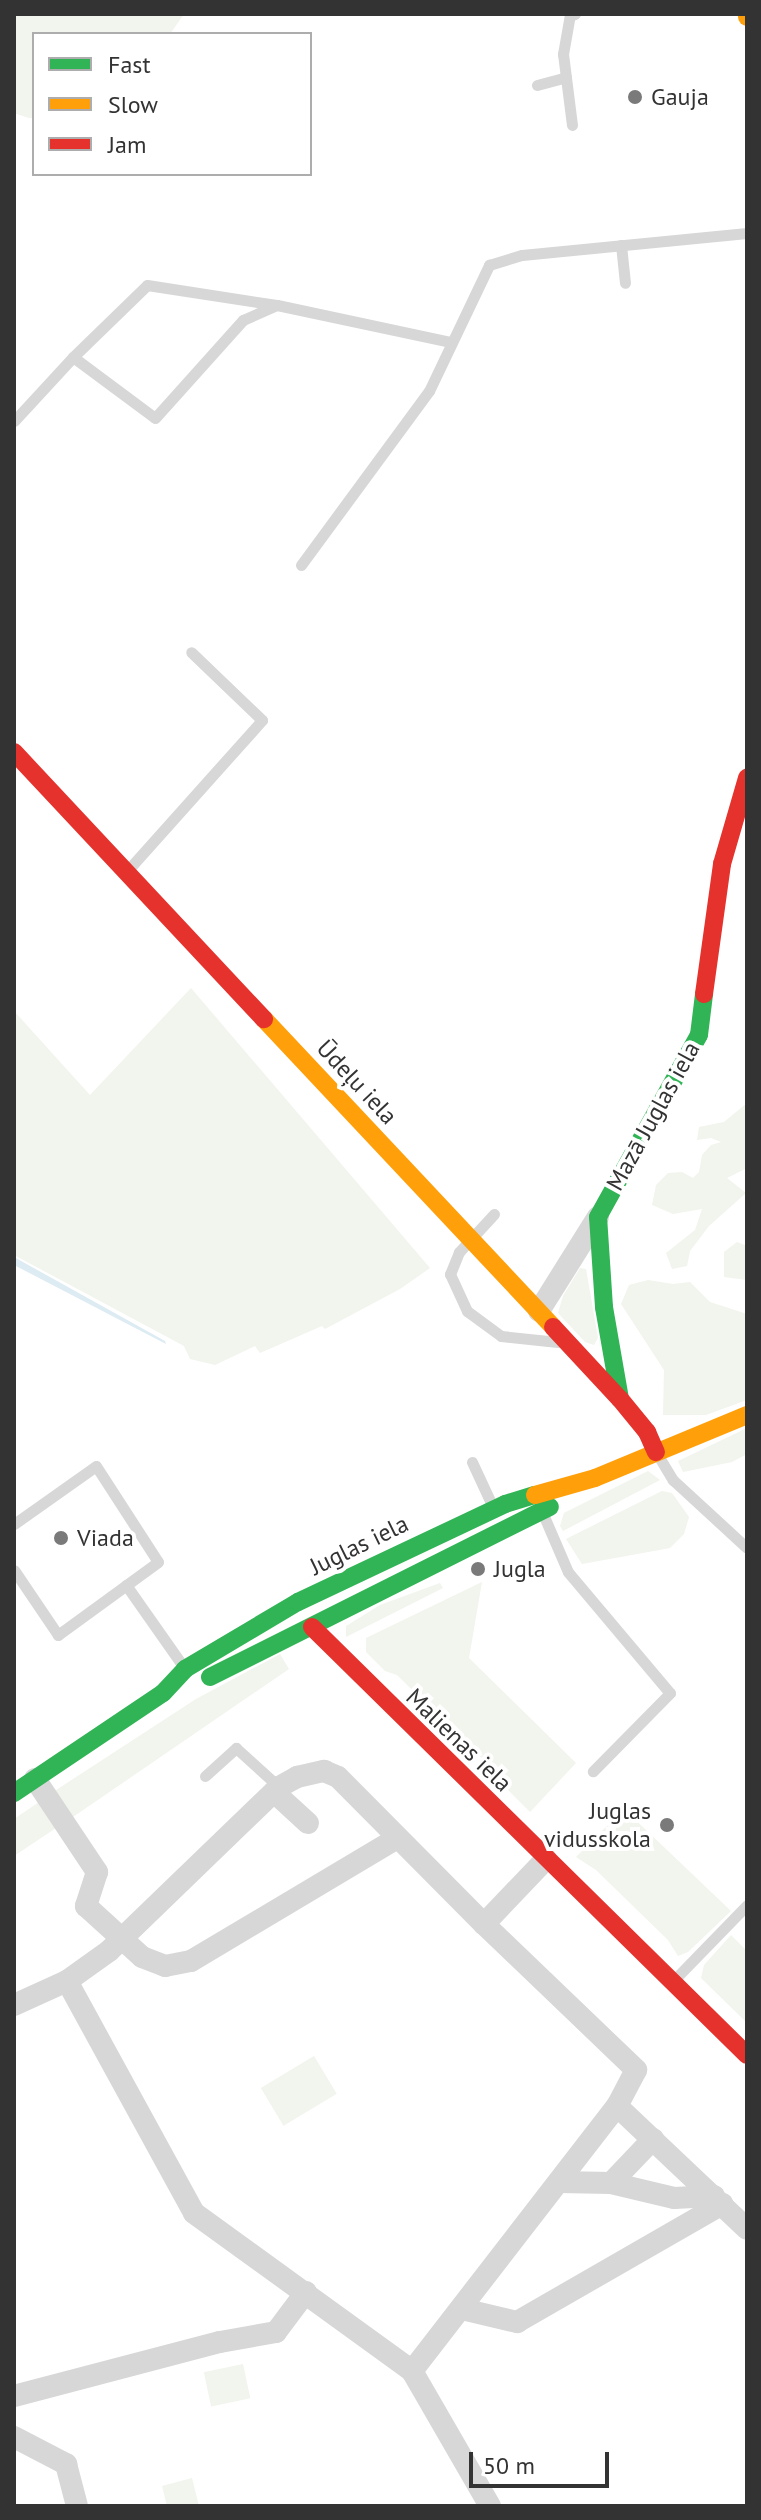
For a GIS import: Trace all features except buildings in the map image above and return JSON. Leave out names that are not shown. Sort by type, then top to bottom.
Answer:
[{"type":"street","name":"Ūdeļu iela","points":[[14,752],[567,1341],[647,1432],[656,1452]]},
{"type":"street","name":"Mazā Juglas iela","points":[[539,1311],[598,1217],[699,1035],[722,864],[747,778]]},
{"type":"street","name":"Mazā Juglas iela","points":[[598,1217],[604,1307],[620,1399]]},
{"type":"street","name":"Juglas iela","points":[[14,1793],[163,1693],[185,1669],[298,1602],[494,1509],[595,1478],[747,1415]]},
{"type":"street","name":"Juglas iela","points":[[163,1693],[197,1684],[312,1627],[542,1512],[595,1478]]},
{"type":"street","name":"Malienas iela","points":[[298,1602],[312,1627],[747,2055]]},
{"type":"street","points":[[14,2005],[67,1981],[121,1940],[277,1789],[297,1777],[324,1771],[338,1777],[396,1839],[636,2070],[617,2106],[412,2371]]},
{"type":"street","points":[[35,1779],[97,1872],[86,1906],[142,1957],[165,1966],[182,1965],[396,1839]]},
{"type":"street","points":[[277,1789],[308,1823]]},
{"type":"street","points":[[484,1924],[546,1859]]},
{"type":"street","points":[[67,1981],[194,2213],[412,2371],[490,2506]]},
{"type":"street","points":[[617,2106],[747,2229]]},
{"type":"street","points":[[611,2183],[653,2139]]},
{"type":"street","points":[[559,2182],[611,2183],[674,2198],[718,2200]]},
{"type":"street","points":[[462,2309],[517,2322],[718,2200]]},
{"type":"street","points":[[14,2396],[220,2342],[276,2332],[306,2292]]},
{"type":"street","points":[[14,2437],[66,2464],[77,2506]]},
{"type":"lane","points":[[572,125],[563,54],[570,15],[575,14]]},
{"type":"lane","points":[[537,85],[566,77]]},
{"type":"lane","points":[[301,565],[429,391],[489,265],[522,255],[747,233]]},
{"type":"lane","points":[[621,245],[625,283]]},
{"type":"lane","points":[[14,421],[73,357],[147,285],[277,305],[451,342]]},
{"type":"lane","points":[[73,357],[155,418],[243,320],[277,305]]},
{"type":"lane","points":[[128,871],[262,720],[191,652]]},
{"type":"lane","points":[[494,1214],[469,1238],[450,1274],[467,1311],[501,1336],[547,1343],[567,1341]]},
{"type":"lane","points":[[656,1452],[673,1480],[747,1548]]},
{"type":"lane","points":[[472,1462],[494,1509]]},
{"type":"lane","points":[[14,1524],[96,1466],[158,1562],[58,1635],[14,1570]]},
{"type":"lane","points":[[542,1512],[568,1572],[670,1693],[593,1771]]},
{"type":"lane","points":[[126,1585],[185,1669]]},
{"type":"lane","points":[[205,1776],[236,1748],[277,1789]]},
{"type":"lane","points":[[673,1981],[747,1905]]},
{"type":"shaded area","points":[[14,14],[184,14],[171,32],[32,32],[32,118],[14,113]]},
{"type":"shaded area","points":[[191,988],[430,1268],[400,1289],[325,1329],[322,1326],[260,1353],[255,1346],[215,1365],[190,1359],[184,1346],[14,1255],[14,1011],[90,1095]]},
{"type":"shaded area","points":[[747,1103],[747,1168],[727,1178],[746,1193],[709,1226],[690,1251],[687,1266],[672,1269],[666,1253],[695,1230],[702,1209],[673,1214],[652,1205],[656,1185],[668,1173],[682,1172],[693,1178],[699,1172],[702,1155],[711,1145],[721,1142],[711,1138],[697,1140],[699,1127],[724,1122]]},
{"type":"shaded area","points":[[737,1242],[747,1246],[747,1280],[724,1277],[724,1252]]},
{"type":"shaded area","points":[[14,1257],[165,1341],[166,1344],[14,1265]]},
{"type":"shaded area","points":[[580,1268],[586,1269],[598,1338],[594,1345],[585,1342],[558,1313],[563,1296]]},
{"type":"shaded area","points":[[648,1280],[673,1284],[690,1282],[710,1302],[747,1314],[747,1400],[706,1415],[663,1415],[664,1370],[621,1304],[629,1285]]},
{"type":"shaded area","points":[[747,1428],[747,1454],[732,1462],[683,1472],[678,1461]]},
{"type":"shaded area","points":[[648,1471],[660,1480],[563,1531],[560,1526],[564,1513]]},
{"type":"shaded area","points":[[662,1491],[672,1493],[689,1517],[684,1534],[670,1548],[582,1564],[566,1539]]},
{"type":"shaded area","points":[[482,1582],[469,1658],[576,1763],[530,1812],[504,1786],[501,1777],[397,1675],[385,1671],[366,1652],[366,1638]]},
{"type":"shaded area","points":[[440,1583],[443,1588],[346,1637],[346,1626],[380,1605]]},
{"type":"shaded area","points":[[280,1654],[289,1669],[70,1819],[50,1794],[196,1699]]},
{"type":"shaded area","points":[[39,1802],[56,1828],[14,1856],[14,1819]]},
{"type":"shaded area","points":[[624,1809],[731,1911],[688,1952],[678,1956],[668,1940],[596,1870],[576,1857]]},
{"type":"shaded area","points":[[731,1935],[747,1951],[747,2023],[701,1978],[704,1965]]},
{"type":"shaded area","points":[[314,2056],[337,2094],[284,2126],[261,2088]]},
{"type":"shaded area","points":[[243,2364],[250,2398],[211,2407],[204,2372]]},
{"type":"shaded area","points":[[192,2478],[199,2506],[167,2506],[162,2486]]},
{"type":"traffic: fast","points":[[620,1399],[604,1307],[598,1217],[699,1035],[704,994]]},
{"type":"traffic: fast","points":[[14,1793],[163,1693],[185,1669],[298,1602],[505,1504],[535,1495]]},
{"type":"traffic: fast","points":[[210,1677],[550,1507]]},
{"type":"traffic: slow","points":[[264,1019],[553,1327]]},
{"type":"traffic: slow","points":[[535,1495],[595,1478],[747,1415]]},
{"type":"traffic: jam","points":[[14,752],[264,1019]]},
{"type":"traffic: jam","points":[[704,994],[722,864],[747,778]]},
{"type":"traffic: jam","points":[[553,1327],[620,1399],[647,1432],[656,1452]]},
{"type":"traffic: jam","points":[[312,1627],[747,2055]]},
{"type":"place","name":"Gauja","points":[[635,97]]},
{"type":"place","name":"Viada","points":[[61,1538]]},
{"type":"place","name":"Jugla","points":[[478,1569]]},
{"type":"place","name":"Juglas vidusskola","points":[[667,1825]]}]
